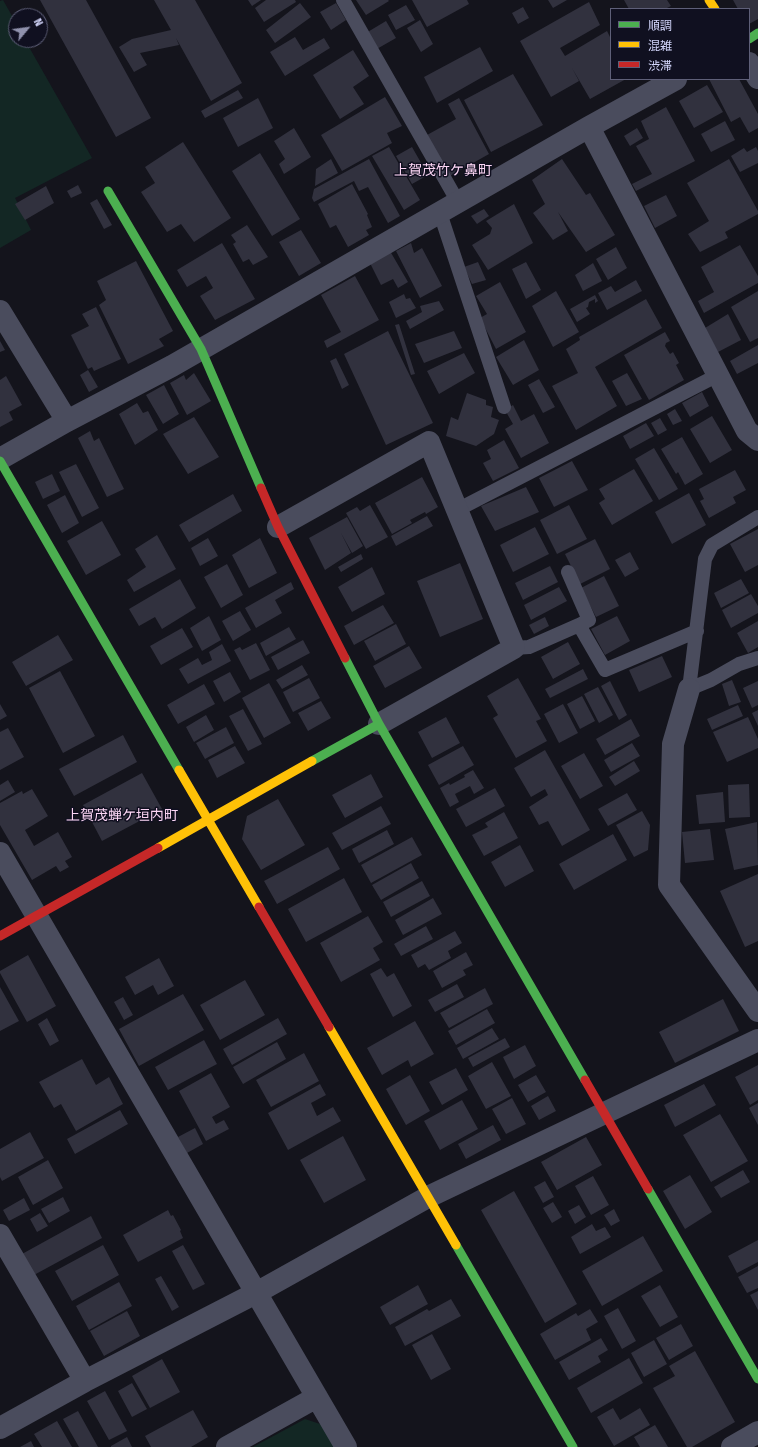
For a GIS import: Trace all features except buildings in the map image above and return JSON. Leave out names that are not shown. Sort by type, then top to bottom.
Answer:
[{"type":"street","points":[[750,65],[758,78]]},
{"type":"street","points":[[573,1447],[0,460],[67,421],[172,366],[674,80]]},
{"type":"street","points":[[590,127],[747,431],[758,440]]},
{"type":"street","points":[[108,191],[201,349],[278,527],[379,724],[758,1380]]},
{"type":"street","points":[[0,311],[67,421]]},
{"type":"street","points":[[0,936],[514,648],[429,442],[278,527]]},
{"type":"street","points":[[689,689],[673,744],[669,885],[758,1011]]},
{"type":"street","points":[[0,853],[346,1447]]},
{"type":"street","points":[[0,1428],[85,1381],[256,1293],[428,1197],[758,1040]]},
{"type":"street","points":[[0,1235],[85,1381]]},
{"type":"street","points":[[227,1447],[317,1397]]},
{"type":"street","points":[[732,1447],[758,1432]]},
{"type":"lane","points":[[343,0],[449,208],[504,407]]},
{"type":"lane","points":[[457,510],[718,375]]},
{"type":"lane","points":[[689,689],[706,559],[712,545],[758,517]]},
{"type":"lane","points":[[514,648],[529,646],[590,620],[568,572]]},
{"type":"lane","points":[[579,625],[605,670],[697,631]]},
{"type":"lane","points":[[689,689],[711,680],[739,664],[758,658]]},
{"type":"green space","points":[[3,0],[8,9],[8,48],[30,48],[92,158],[15,198],[31,230],[0,248],[0,1]]},
{"type":"green space","points":[[305,1419],[323,1425],[335,1447],[253,1447]]},
{"type":"traffic: fast","points":[[750,38],[758,33]]},
{"type":"traffic: fast","points":[[108,191],[201,349],[261,488]]},
{"type":"traffic: fast","points":[[0,461],[179,770]]},
{"type":"traffic: fast","points":[[345,658],[379,724],[585,1080]]},
{"type":"traffic: fast","points":[[312,761],[379,724]]},
{"type":"traffic: fast","points":[[648,1189],[758,1379]]},
{"type":"traffic: fast","points":[[456,1245],[573,1447]]},
{"type":"traffic: slow","points":[[709,0],[714,8]]},
{"type":"traffic: slow","points":[[158,848],[312,761]]},
{"type":"traffic: slow","points":[[179,770],[259,907]]},
{"type":"traffic: slow","points":[[329,1027],[456,1245]]},
{"type":"traffic: jam","points":[[261,488],[278,527],[345,658]]},
{"type":"traffic: jam","points":[[0,936],[158,848]]},
{"type":"traffic: jam","points":[[259,907],[329,1027]]},
{"type":"traffic: jam","points":[[585,1080],[648,1189]]},
{"type":"district","name":"上賀茂竹ケ鼻町","points":[[443,171]]},
{"type":"district","name":"上賀茂蝉ケ垣内町","points":[[122,816]]}]
